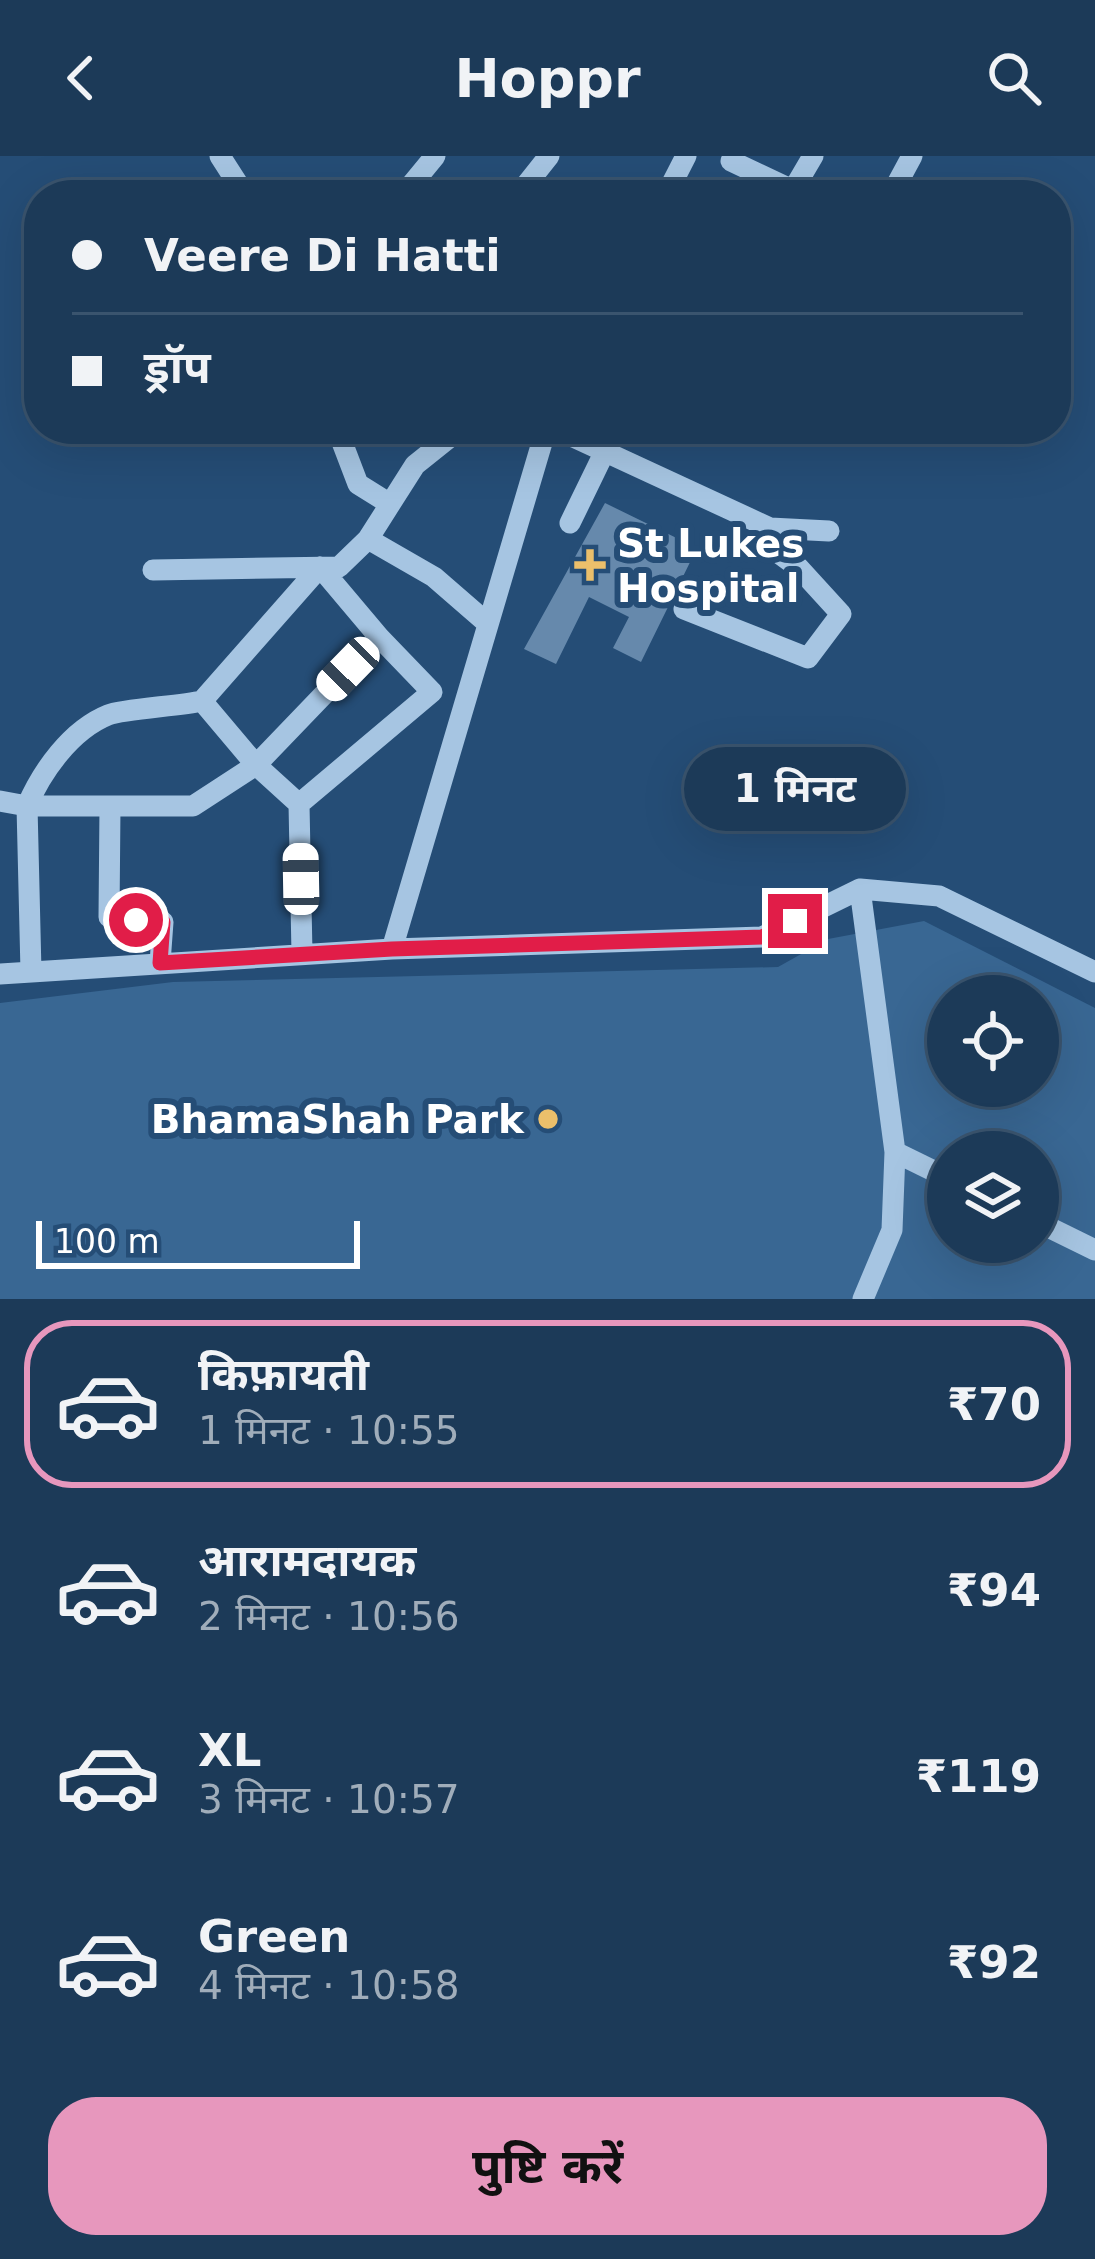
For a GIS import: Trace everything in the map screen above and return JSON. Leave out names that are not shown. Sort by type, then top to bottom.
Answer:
[{"type":"street","points":[[415,180],[435,156]]},
{"type":"street","points":[[530,180],[549,156]]},
{"type":"street","points":[[728,158],[772,180]]},
{"type":"street","points":[[343,444],[358,484],[390,504]]},
{"type":"street","points":[[153,570],[339,567],[368,539],[415,465],[441,444]]},
{"type":"street","points":[[392,949],[538,444]]},
{"type":"street","points":[[581,444],[770,527],[829,531]]},
{"type":"street","points":[[570,523],[604,451]]},
{"type":"street","points":[[684,609],[808,658],[842,614],[799,568],[773,549],[770,527]]},
{"type":"street","points":[[368,539],[434,577],[487,623]]},
{"type":"street","points":[[299,804],[432,692],[320,567]]},
{"type":"street","points":[[31,972],[27,806],[40,776],[74,739],[109,714],[202,701],[320,567]]},
{"type":"street","points":[[0,801],[27,806],[193,806],[256,764],[379,638]]},
{"type":"street","points":[[202,701],[256,764],[299,804],[302,955]]},
{"type":"street","points":[[110,806],[109,917],[163,922],[160,963]]},
{"type":"street","points":[[860,889],[895,1153],[892,1230],[863,1299]]},
{"type":"street","points":[[0,974],[392,949],[762,937],[860,889],[939,896],[1095,972]]},
{"type":"street","points":[[895,1153],[927,1168]]},
{"type":"street","points":[[1059,1232],[1095,1250]]},
{"type":"shaded area","name":"BhamaShah Park","points":[[924,921],[1030,975],[927,975],[927,1107],[1059,1107],[1059,990],[1095,1008],[1095,1299],[0,1299],[0,1003],[173,982],[778,967],[828,939]]},
{"type":"building","points":[[605,503],[697,548],[641,662],[613,648],[629,617],[589,597],[556,664],[524,649]]},
{"type":"place","name":"St Lukes Hospital","points":[[590,565]]},
{"type":"place","name":"BhamaShah Park","points":[[548,1119]]},
{"type":"route","points":[[136,920],[163,922],[160,963],[392,949],[762,937],[795,921]]}]
